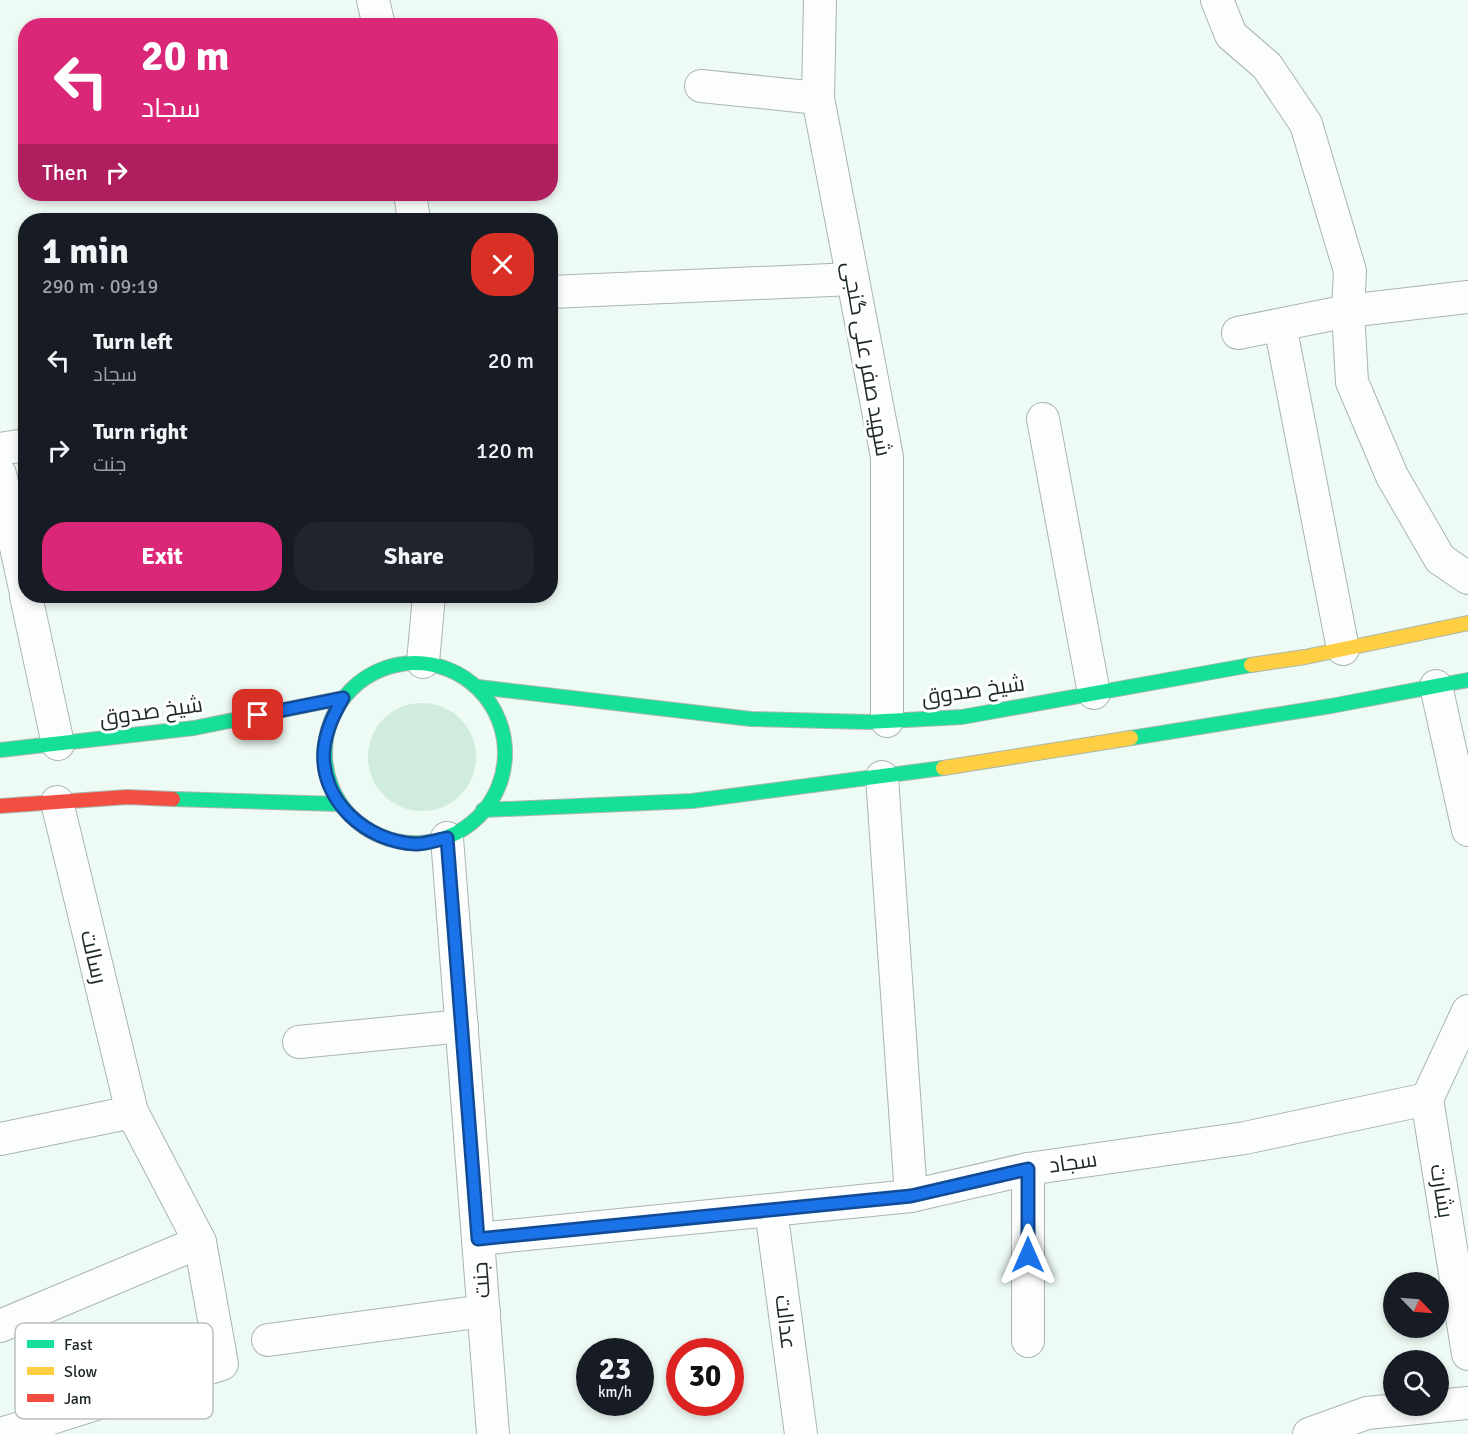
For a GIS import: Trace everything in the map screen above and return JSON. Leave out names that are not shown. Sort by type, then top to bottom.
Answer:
[{"type":"main road","name":"شیخ صدوق","points":[[478,687],[751,719],[888,721],[962,717],[1343,649],[1468,623]]},
{"type":"main road","points":[[423,662],[453,670],[478,687],[496,711],[505,740],[504,771],[493,799],[473,823],[447,838],[417,844],[387,840],[360,826],[339,804],[327,779],[324,750],[329,722],[343,698],[365,677],[393,664],[423,662]]},
{"type":"main road","points":[[483,810],[692,801],[882,777],[1319,708],[1468,680]]},
{"type":"main road","name":"شیخ صدوق","points":[[0,750],[194,728],[343,698]]},
{"type":"main road","points":[[0,806],[127,797],[339,804]]},
{"type":"street","points":[[374,0],[377,18]]},
{"type":"street","name":"شهید صفر علی گنجی","points":[[820,0],[818,98],[887,457],[888,721]]},
{"type":"street","points":[[1217,0],[1231,35],[1267,66],[1306,124],[1350,271],[1348,311],[1352,382],[1392,476],[1440,559],[1468,578]]},
{"type":"street","points":[[701,86],[818,98]]},
{"type":"street","points":[[558,292],[853,279]]},
{"type":"street","points":[[1238,333],[1348,311],[1468,297]]},
{"type":"street","points":[[1280,325],[1343,649]]},
{"type":"street","points":[[1043,419],[1094,693]]},
{"type":"street","points":[[0,449],[18,446]]},
{"type":"street","points":[[0,474],[18,557]]},
{"type":"street","points":[[28,603],[58,744]]},
{"type":"street","points":[[423,662],[428,603]]},
{"type":"street","points":[[1436,686],[1468,830]]},
{"type":"street","points":[[882,777],[911,1196]]},
{"type":"street","name":"رسالت","points":[[57,802],[132,1112],[200,1242],[222,1364],[213,1367]]},
{"type":"street","name":"جنت","points":[[447,838],[493,1434]]},
{"type":"street","points":[[1427,1099],[1468,1011]]},
{"type":"street","points":[[299,1042],[462,1026]]},
{"type":"street","name":"سجاد","points":[[478,1239],[911,1196],[1028,1169],[1245,1138],[1427,1099]]},
{"type":"street","name":"بشارت","points":[[1427,1099],[1468,1354]]},
{"type":"street","points":[[0,1139],[132,1112]]},
{"type":"street","points":[[1028,1169],[1028,1341]]},
{"type":"street","name":"عدالت","points":[[771,1210],[801,1434]]},
{"type":"street","points":[[0,1326],[200,1242]]},
{"type":"street","points":[[268,1340],[484,1311]]},
{"type":"street","points":[[1309,1434],[1367,1413],[1468,1403]]},
{"type":"street","name":"رسالت","points":[[1,1434],[48,1419]]},
{"type":"green space","points":[[422,703],[443,707],[460,719],[472,736],[476,757],[472,778],[460,795],[443,807],[422,811],[401,807],[384,795],[372,778],[368,757],[372,736],[384,719],[401,707]]},
{"type":"traffic: fast","points":[[415,663],[433,664],[450,670],[479,689],[498,718],[504,735],[505,753],[504,771],[498,788],[479,817],[450,836],[433,842],[415,843],[397,842],[380,836],[351,817],[332,788],[326,771],[325,753],[326,735],[332,718],[351,689],[380,670],[397,664],[415,663]]},
{"type":"traffic: fast","points":[[478,687],[751,719],[867,722],[962,717],[1251,665]]},
{"type":"traffic: fast","points":[[1131,738],[1331,706],[1468,680]]},
{"type":"traffic: fast","points":[[0,750],[194,728],[343,698]]},
{"type":"traffic: fast","points":[[483,810],[692,801],[943,768]]},
{"type":"traffic: fast","points":[[173,799],[339,804]]},
{"type":"traffic: slow","points":[[1251,665],[1305,657],[1468,623]]},
{"type":"traffic: slow","points":[[943,768],[1131,738]]},
{"type":"traffic: jam","points":[[0,806],[127,797],[173,799]]},
{"type":"route","points":[[258,715],[343,698],[329,722],[324,750],[327,779],[339,804],[360,826],[387,840],[417,844],[447,838],[478,1239],[911,1196],[1028,1169],[1028,1255]]}]
